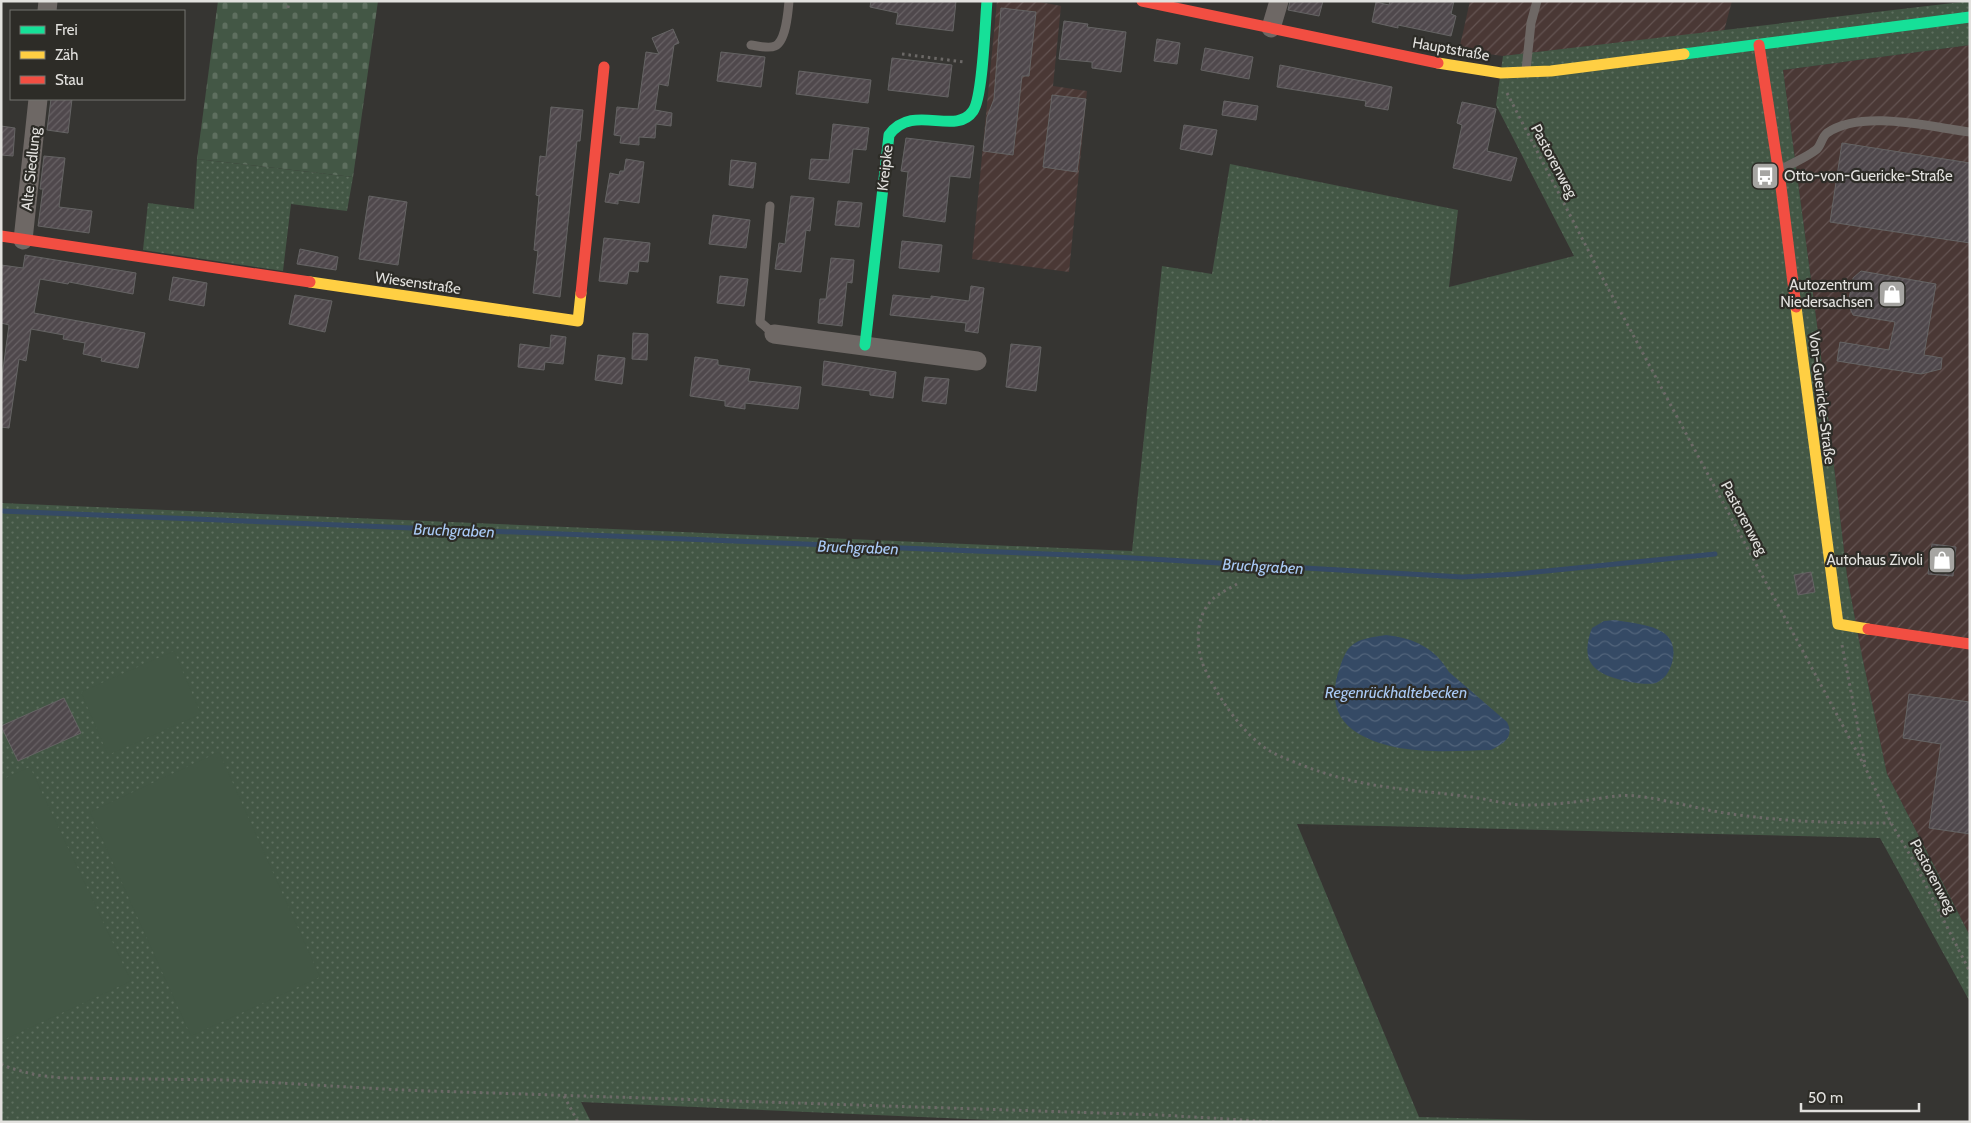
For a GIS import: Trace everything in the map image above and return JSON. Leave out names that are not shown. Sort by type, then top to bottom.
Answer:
[{"type":"street","name":"Kreipke","points":[[865,345],[889,135],[895,127],[905,121],[948,121],[963,119],[972,113],[979,98],[987,1]]},
{"type":"street","name":"Hauptstraße","points":[[1142,1],[1463,68],[1501,73],[1526,73],[1970,17]]},
{"type":"street","points":[[1271,28],[1279,1]]},
{"type":"street","name":"Von-Guericke-Straße","points":[[1759,45],[1779,171],[1808,410],[1838,624]]},
{"type":"street","name":"Wiesenstraße","points":[[1,236],[578,321],[604,67]]},
{"type":"street","name":"Alte Siedlung","points":[[24,240],[38,100]]},
{"type":"street","points":[[774,334],[977,361]]},
{"type":"street","points":[[1838,624],[1970,644]]},
{"type":"lane","points":[[751,45],[772,47],[780,42],[784,33],[789,1]]},
{"type":"lane","points":[[1526,73],[1531,23],[1536,1]]},
{"type":"lane","points":[[1779,171],[1817,149],[1825,134],[1838,127],[1860,122],[1893,121],[1970,132]]},
{"type":"lane","points":[[770,206],[760,322],[774,334]]},
{"type":"path","points":[[288,8],[289,1]]},
{"type":"path","points":[[902,54],[982,64]]},
{"type":"path","name":"Pastorenweg","points":[[1501,73],[1506,92],[1522,124],[1865,767],[1891,823],[1913,860],[1970,972]]},
{"type":"path","points":[[1237,584],[1215,598],[1207,607],[1202,620],[1198,632],[1198,644],[1205,668],[1215,687],[1241,725],[1268,750],[1323,773],[1373,786],[1464,796],[1513,804],[1566,803],[1633,796],[1700,806],[1742,816],[1826,822],[1891,823]]},
{"type":"path","points":[[1838,624],[1865,767]]},
{"type":"path","points":[[1,1064],[36,1075],[63,1078],[227,1080],[401,1090],[1161,1115],[1276,1122]]},
{"type":"path","points":[[564,1095],[578,1122]]},
{"type":"shaded area","points":[[997,1],[1035,1],[1061,6],[1053,86],[1087,91],[1069,272],[972,259]]},
{"type":"shaded area","points":[[1470,1],[1732,1],[1724,31],[1503,56],[1459,50]]},
{"type":"shaded area","points":[[1970,45],[1970,936],[1887,774],[1847,576],[1819,340],[1783,70]]},
{"type":"green space","points":[[218,1],[378,1],[353,177],[197,159]]},
{"type":"green space","points":[[1970,1],[1970,45],[1783,70],[1819,340],[1847,576],[1862,656],[1887,774],[1970,936],[1970,1002],[1880,838],[1297,824],[1419,1117],[1609,1122],[1033,1122],[581,1102],[591,1122],[1,1122],[1,503],[1132,551],[1162,266],[1212,274],[1230,164],[1458,210],[1449,287],[1574,256],[1496,105],[1503,56]]},
{"type":"green space","points":[[197,159],[353,177],[347,211],[291,204],[283,271],[143,250],[148,203],[194,209]]},
{"type":"green space","points":[[174,651],[201,714],[108,755],[81,692]]},
{"type":"green space","points":[[219,752],[320,977],[191,1036],[90,812]]},
{"type":"green space","points":[[30,767],[131,981],[1,1041],[1,780]]},
{"type":"water","points":[[1615,620],[1657,629],[1671,641],[1673,650],[1672,663],[1662,679],[1653,684],[1629,682],[1608,676],[1593,666],[1587,651],[1592,628],[1604,621]]},
{"type":"water","name":"Regenrückhaltebecken","points":[[1386,635],[1415,642],[1430,651],[1449,672],[1507,722],[1510,732],[1509,736],[1500,745],[1491,750],[1424,751],[1390,746],[1374,741],[1350,728],[1339,713],[1335,696],[1337,677],[1343,659],[1348,649],[1354,644],[1367,638]]},
{"type":"building","points":[[871,1],[956,1],[953,31],[896,24],[898,13],[870,7]]},
{"type":"building","points":[[1290,1],[1323,1],[1319,16],[1288,10]]},
{"type":"building","points":[[1390,1],[1454,1],[1451,14],[1456,16],[1451,36],[1398,25],[1398,28],[1372,22],[1376,2],[1389,5]]},
{"type":"building","points":[[1001,8],[1036,12],[1029,76],[1022,76],[1013,155],[983,151],[987,117],[994,99]]},
{"type":"building","points":[[1064,21],[1088,24],[1087,27],[1126,32],[1121,72],[1092,68],[1092,62],[1059,59]]},
{"type":"building","points":[[673,29],[679,43],[674,45],[668,86],[659,84],[655,110],[672,113],[671,126],[656,124],[655,138],[639,137],[639,145],[620,143],[621,136],[614,135],[617,107],[638,109],[646,52],[659,54],[652,38]]},
{"type":"building","points":[[1157,39],[1180,43],[1177,64],[1154,61]]},
{"type":"building","points":[[1205,48],[1253,57],[1249,79],[1201,70]]},
{"type":"building","points":[[721,52],[765,57],[761,87],[717,81]]},
{"type":"building","points":[[892,58],[952,65],[948,97],[888,90]]},
{"type":"building","points":[[1280,65],[1392,87],[1388,110],[1365,106],[1366,101],[1277,87]]},
{"type":"building","points":[[799,71],[871,80],[868,103],[796,94]]},
{"type":"building","points":[[1052,95],[1086,99],[1077,172],[1043,167]]},
{"type":"building","points":[[51,100],[72,100],[68,133],[47,130]]},
{"type":"building","points":[[1224,101],[1258,106],[1256,120],[1222,115]]},
{"type":"building","points":[[1462,102],[1496,109],[1487,151],[1517,158],[1511,181],[1453,168],[1462,125],[1457,123]]},
{"type":"building","points":[[551,107],[583,110],[580,141],[577,141],[560,297],[533,293],[538,251],[534,250],[539,196],[536,195],[540,156],[546,157]]},
{"type":"building","points":[[833,124],[869,128],[866,150],[853,149],[849,183],[809,179],[811,159],[829,160]]},
{"type":"building","points":[[1184,125],[1217,130],[1212,155],[1180,149]]},
{"type":"building","points":[[1,126],[15,128],[13,156],[1,155]]},
{"type":"building","points":[[906,138],[974,146],[970,178],[950,176],[945,222],[903,216],[908,172],[901,171]]},
{"type":"building","points":[[1842,143],[1970,163],[1970,243],[1830,222]]},
{"type":"building","points":[[44,156],[65,158],[59,207],[92,211],[89,233],[38,226],[43,189],[40,189]]},
{"type":"building","points":[[626,159],[644,162],[639,203],[618,200],[618,204],[605,202],[610,173],[619,175],[620,171],[624,171]]},
{"type":"building","points":[[731,160],[756,163],[753,188],[729,185]]},
{"type":"building","points":[[369,196],[407,202],[398,265],[359,259]]},
{"type":"building","points":[[791,196],[814,198],[810,231],[806,230],[801,272],[775,269],[779,243],[785,244]]},
{"type":"building","points":[[838,201],[862,203],[859,227],[835,225]]},
{"type":"building","points":[[713,215],[750,220],[746,248],[709,244]]},
{"type":"building","points":[[604,238],[650,243],[648,262],[639,261],[638,272],[629,271],[627,284],[599,281]]},
{"type":"building","points":[[902,241],[942,245],[939,272],[899,268]]},
{"type":"building","points":[[300,249],[338,257],[336,270],[297,264]]},
{"type":"building","points":[[25,255],[136,273],[133,294],[69,282],[68,284],[40,279],[34,313],[145,333],[138,368],[101,361],[102,358],[83,354],[85,343],[63,339],[64,335],[31,329],[26,361],[19,359],[9,428],[1,427],[1,384],[9,325],[1,323],[1,265],[23,268]]},
{"type":"building","points":[[831,258],[854,260],[852,283],[847,282],[842,326],[818,323],[820,299],[826,299]]},
{"type":"building","points":[[1861,271],[1936,284],[1924,355],[1942,358],[1941,369],[1921,374],[1837,361],[1840,342],[1889,350],[1895,322],[1853,315],[1848,304],[1853,278]]},
{"type":"building","points":[[720,276],[748,279],[744,306],[717,303]]},
{"type":"building","points":[[173,277],[207,283],[204,306],[169,300]]},
{"type":"building","points":[[971,286],[984,288],[978,333],[965,331],[966,323],[890,315],[893,295],[931,299],[931,296],[969,301]]},
{"type":"building","points":[[295,295],[332,301],[325,332],[289,324]]},
{"type":"building","points":[[633,333],[648,334],[647,360],[632,359]]},
{"type":"building","points":[[551,335],[566,337],[563,364],[545,362],[544,370],[518,367],[520,344],[550,348]]},
{"type":"building","points":[[1011,344],[1041,347],[1036,391],[1006,387]]},
{"type":"building","points":[[598,355],[625,358],[622,384],[595,380]]},
{"type":"building","points":[[695,357],[718,360],[718,365],[750,369],[748,381],[801,387],[798,409],[745,403],[745,409],[725,406],[725,401],[690,396]]},
{"type":"building","points":[[824,361],[896,372],[893,398],[870,395],[870,391],[822,385]]},
{"type":"building","points":[[925,377],[949,379],[946,404],[922,401]]},
{"type":"building","name":"Autohaus Zivoli","points":[[1932,544],[1956,547],[1953,576],[1928,574]]},
{"type":"building","points":[[1811,572],[1815,592],[1798,595],[1794,575]]},
{"type":"building","points":[[1909,694],[1970,702],[1970,834],[1929,828],[1941,744],[1903,738]]},
{"type":"building","points":[[64,698],[81,733],[18,761],[1,726]]},
{"type":"waterway","name":"Bruchgraben","points":[[1,511],[1098,556],[1462,577],[1516,574],[1715,554]]},
{"type":"traffic: fast","points":[[865,345],[889,135],[899,126],[910,121],[956,121],[965,118],[973,111],[981,76],[987,1]]},
{"type":"traffic: fast","points":[[1684,54],[1970,17]]},
{"type":"traffic: slow","points":[[1438,63],[1501,73],[1551,71],[1684,54]]},
{"type":"traffic: slow","points":[[310,282],[578,321],[581,293]]},
{"type":"traffic: slow","points":[[1796,307],[1838,624],[1868,629]]},
{"type":"traffic: jam","points":[[1142,1],[1438,63]]},
{"type":"traffic: jam","points":[[1759,45],[1781,187],[1796,307]]},
{"type":"traffic: jam","points":[[581,293],[604,67]]},
{"type":"traffic: jam","points":[[1,236],[310,282]]},
{"type":"traffic: jam","points":[[1868,629],[1970,644]]},
{"type":"place","name":"Otto-von-Guericke-Straße","points":[[1765,176]]},
{"type":"place","name":"Autozentrum Niedersachsen","points":[[1892,294]]},
{"type":"place","name":"Autohaus Zivoli","points":[[1942,560]]}]
